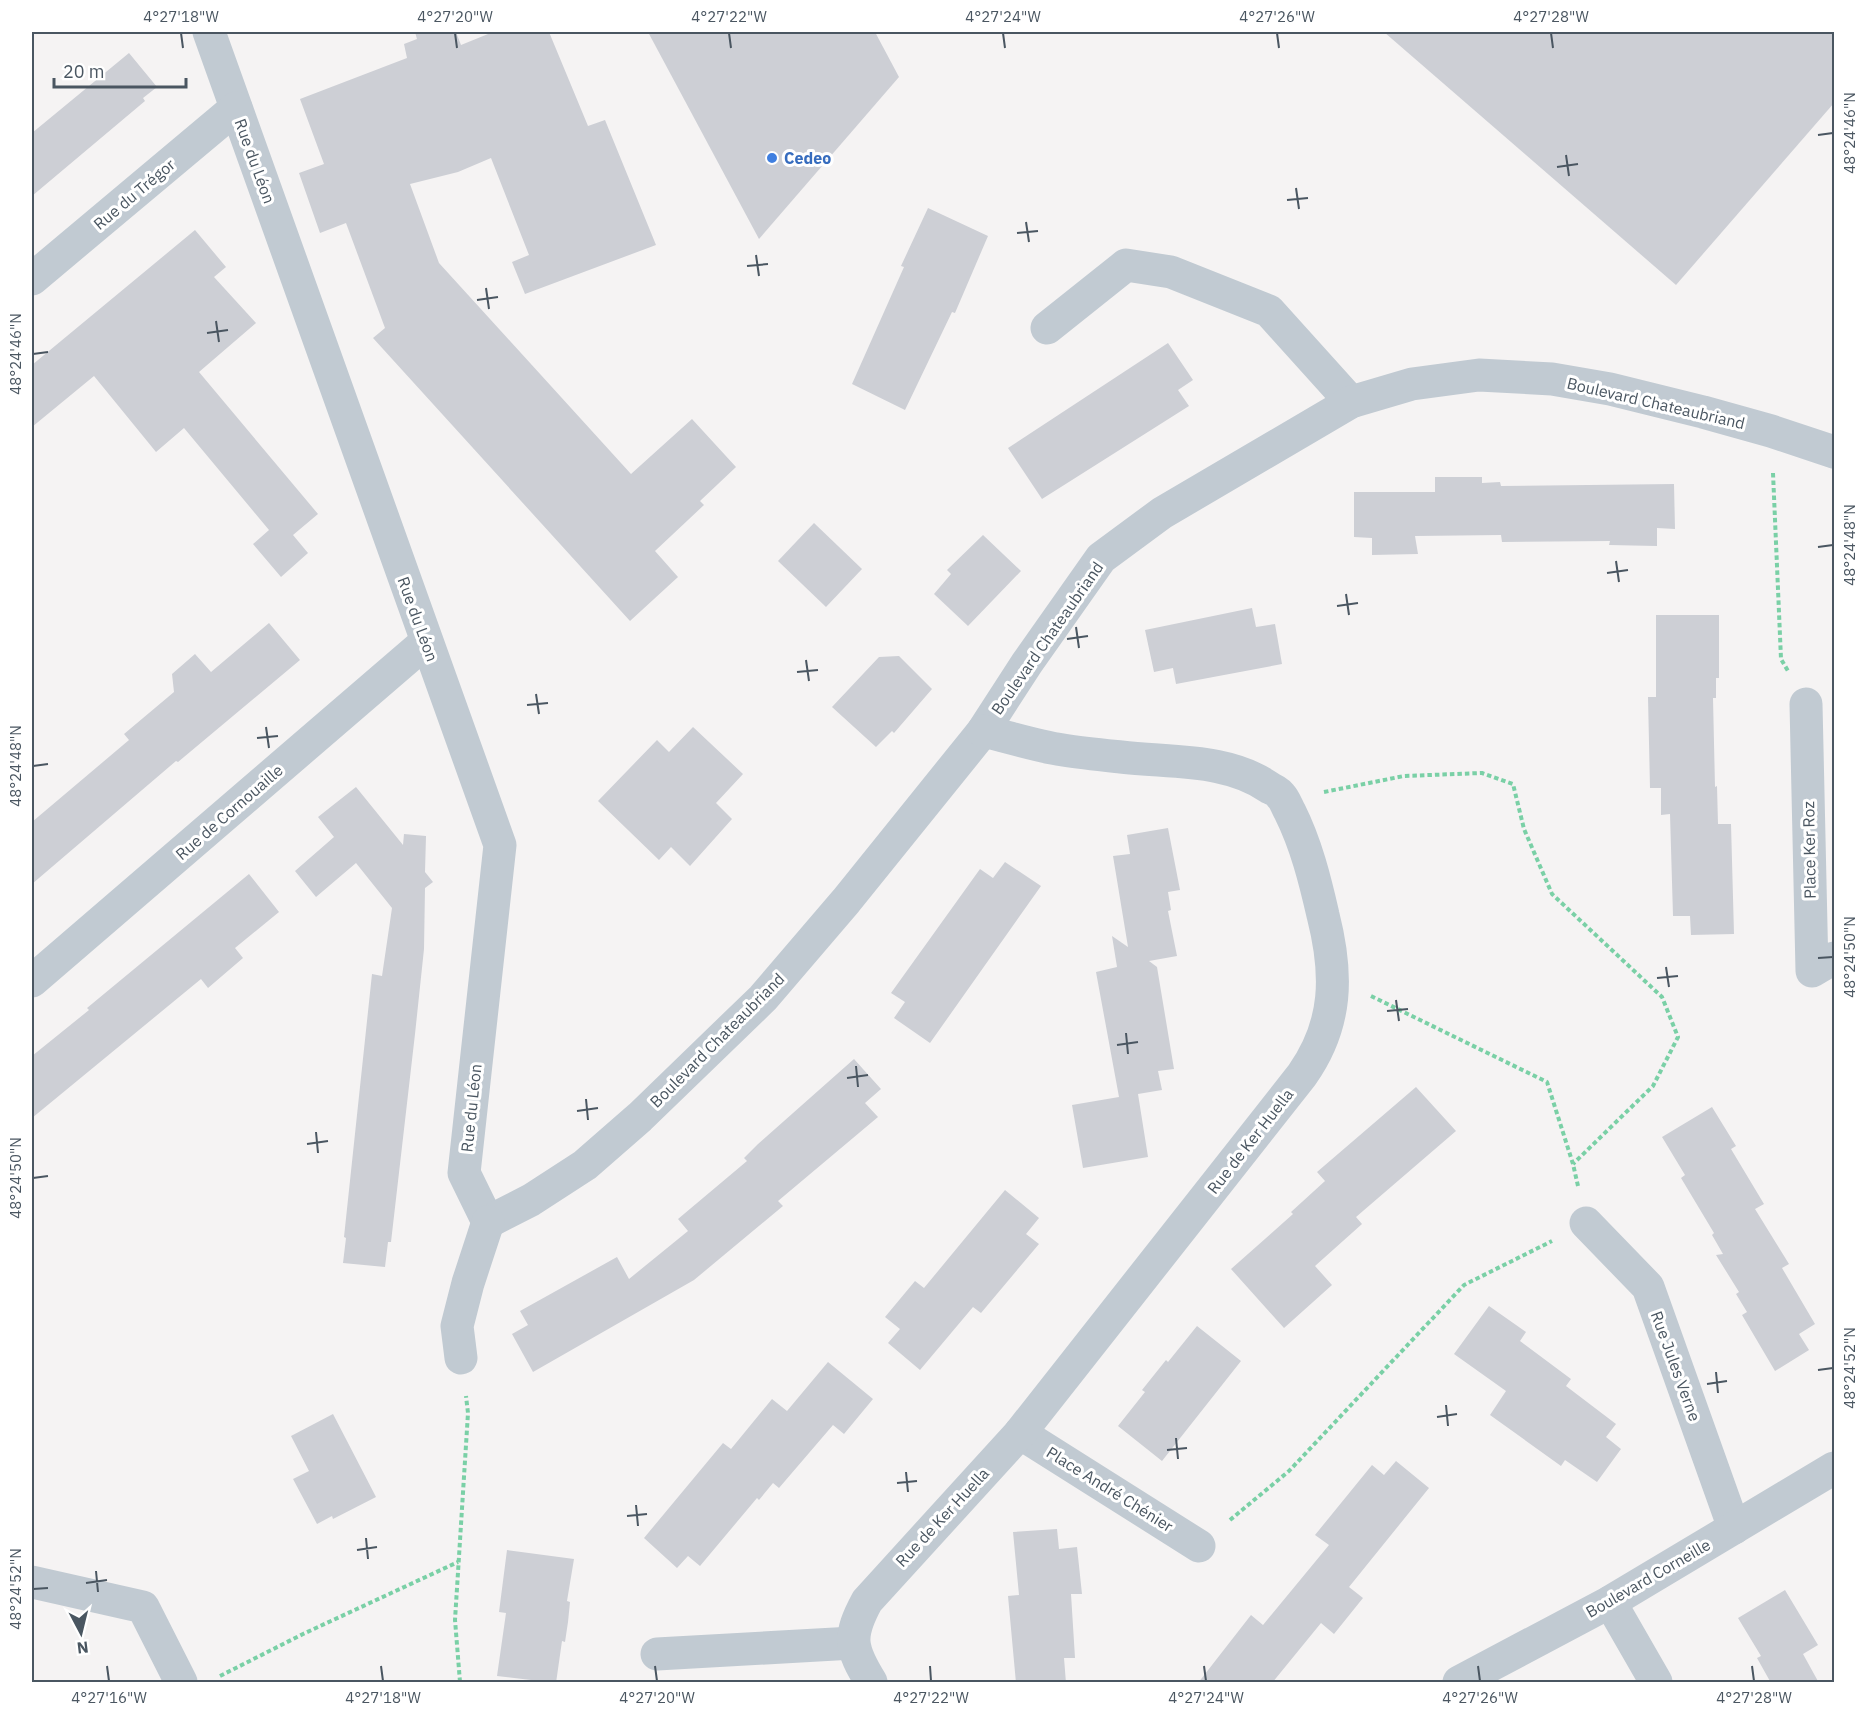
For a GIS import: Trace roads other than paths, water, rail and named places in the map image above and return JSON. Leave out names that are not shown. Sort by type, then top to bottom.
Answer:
[{"type":"street","name":"Rue du Léon","points":[[208,32],[500,845],[464,1173],[488,1222]]},
{"type":"street","name":"Rue du Trégor","points":[[32,279],[237,108]]},
{"type":"street","points":[[1047,328],[1126,265],[1171,272],[1269,311],[1351,402]]},
{"type":"street","name":"Boulevard Chateaubriand","points":[[488,1222],[531,1200],[585,1165],[640,1117],[763,998],[853,892],[983,731],[1053,624],[1101,558],[1162,513],[1351,402],[1412,384],[1479,375],[1552,379],[1611,389],[1771,431],[1834,452]]},
{"type":"street","name":"Rue de Cornouaille","points":[[32,981],[426,642]]},
{"type":"street","name":"Place Ker Roz","points":[[1806,704],[1812,971],[1834,958]]},
{"type":"street","name":"Rue de Ker Huella","points":[[853,1642],[856,1621],[867,1601],[1020,1433],[1302,1075],[1315,1057],[1332,1007],[1334,979],[1329,939],[1314,878],[1298,829],[1281,795],[1255,777],[1227,769],[1059,749],[983,731]]},
{"type":"street","points":[[461,1358],[456,1326],[488,1222]]},
{"type":"street","name":"Rue Jules Verne","points":[[1586,1223],[1648,1287],[1734,1528]]},
{"type":"street","name":"Place André Chénier","points":[[1020,1433],[1199,1546]]},
{"type":"street","name":"Boulevard Corneille","points":[[1459,1683],[1610,1602],[1834,1468]]},
{"type":"street","points":[[32,1582],[143,1607],[180,1683]]},
{"type":"street","points":[[1610,1602],[1656,1683]]},
{"type":"street","points":[[657,1654],[853,1642],[871,1683]]},
{"type":"place","name":"Cedeo","points":[[772,158]]}]
